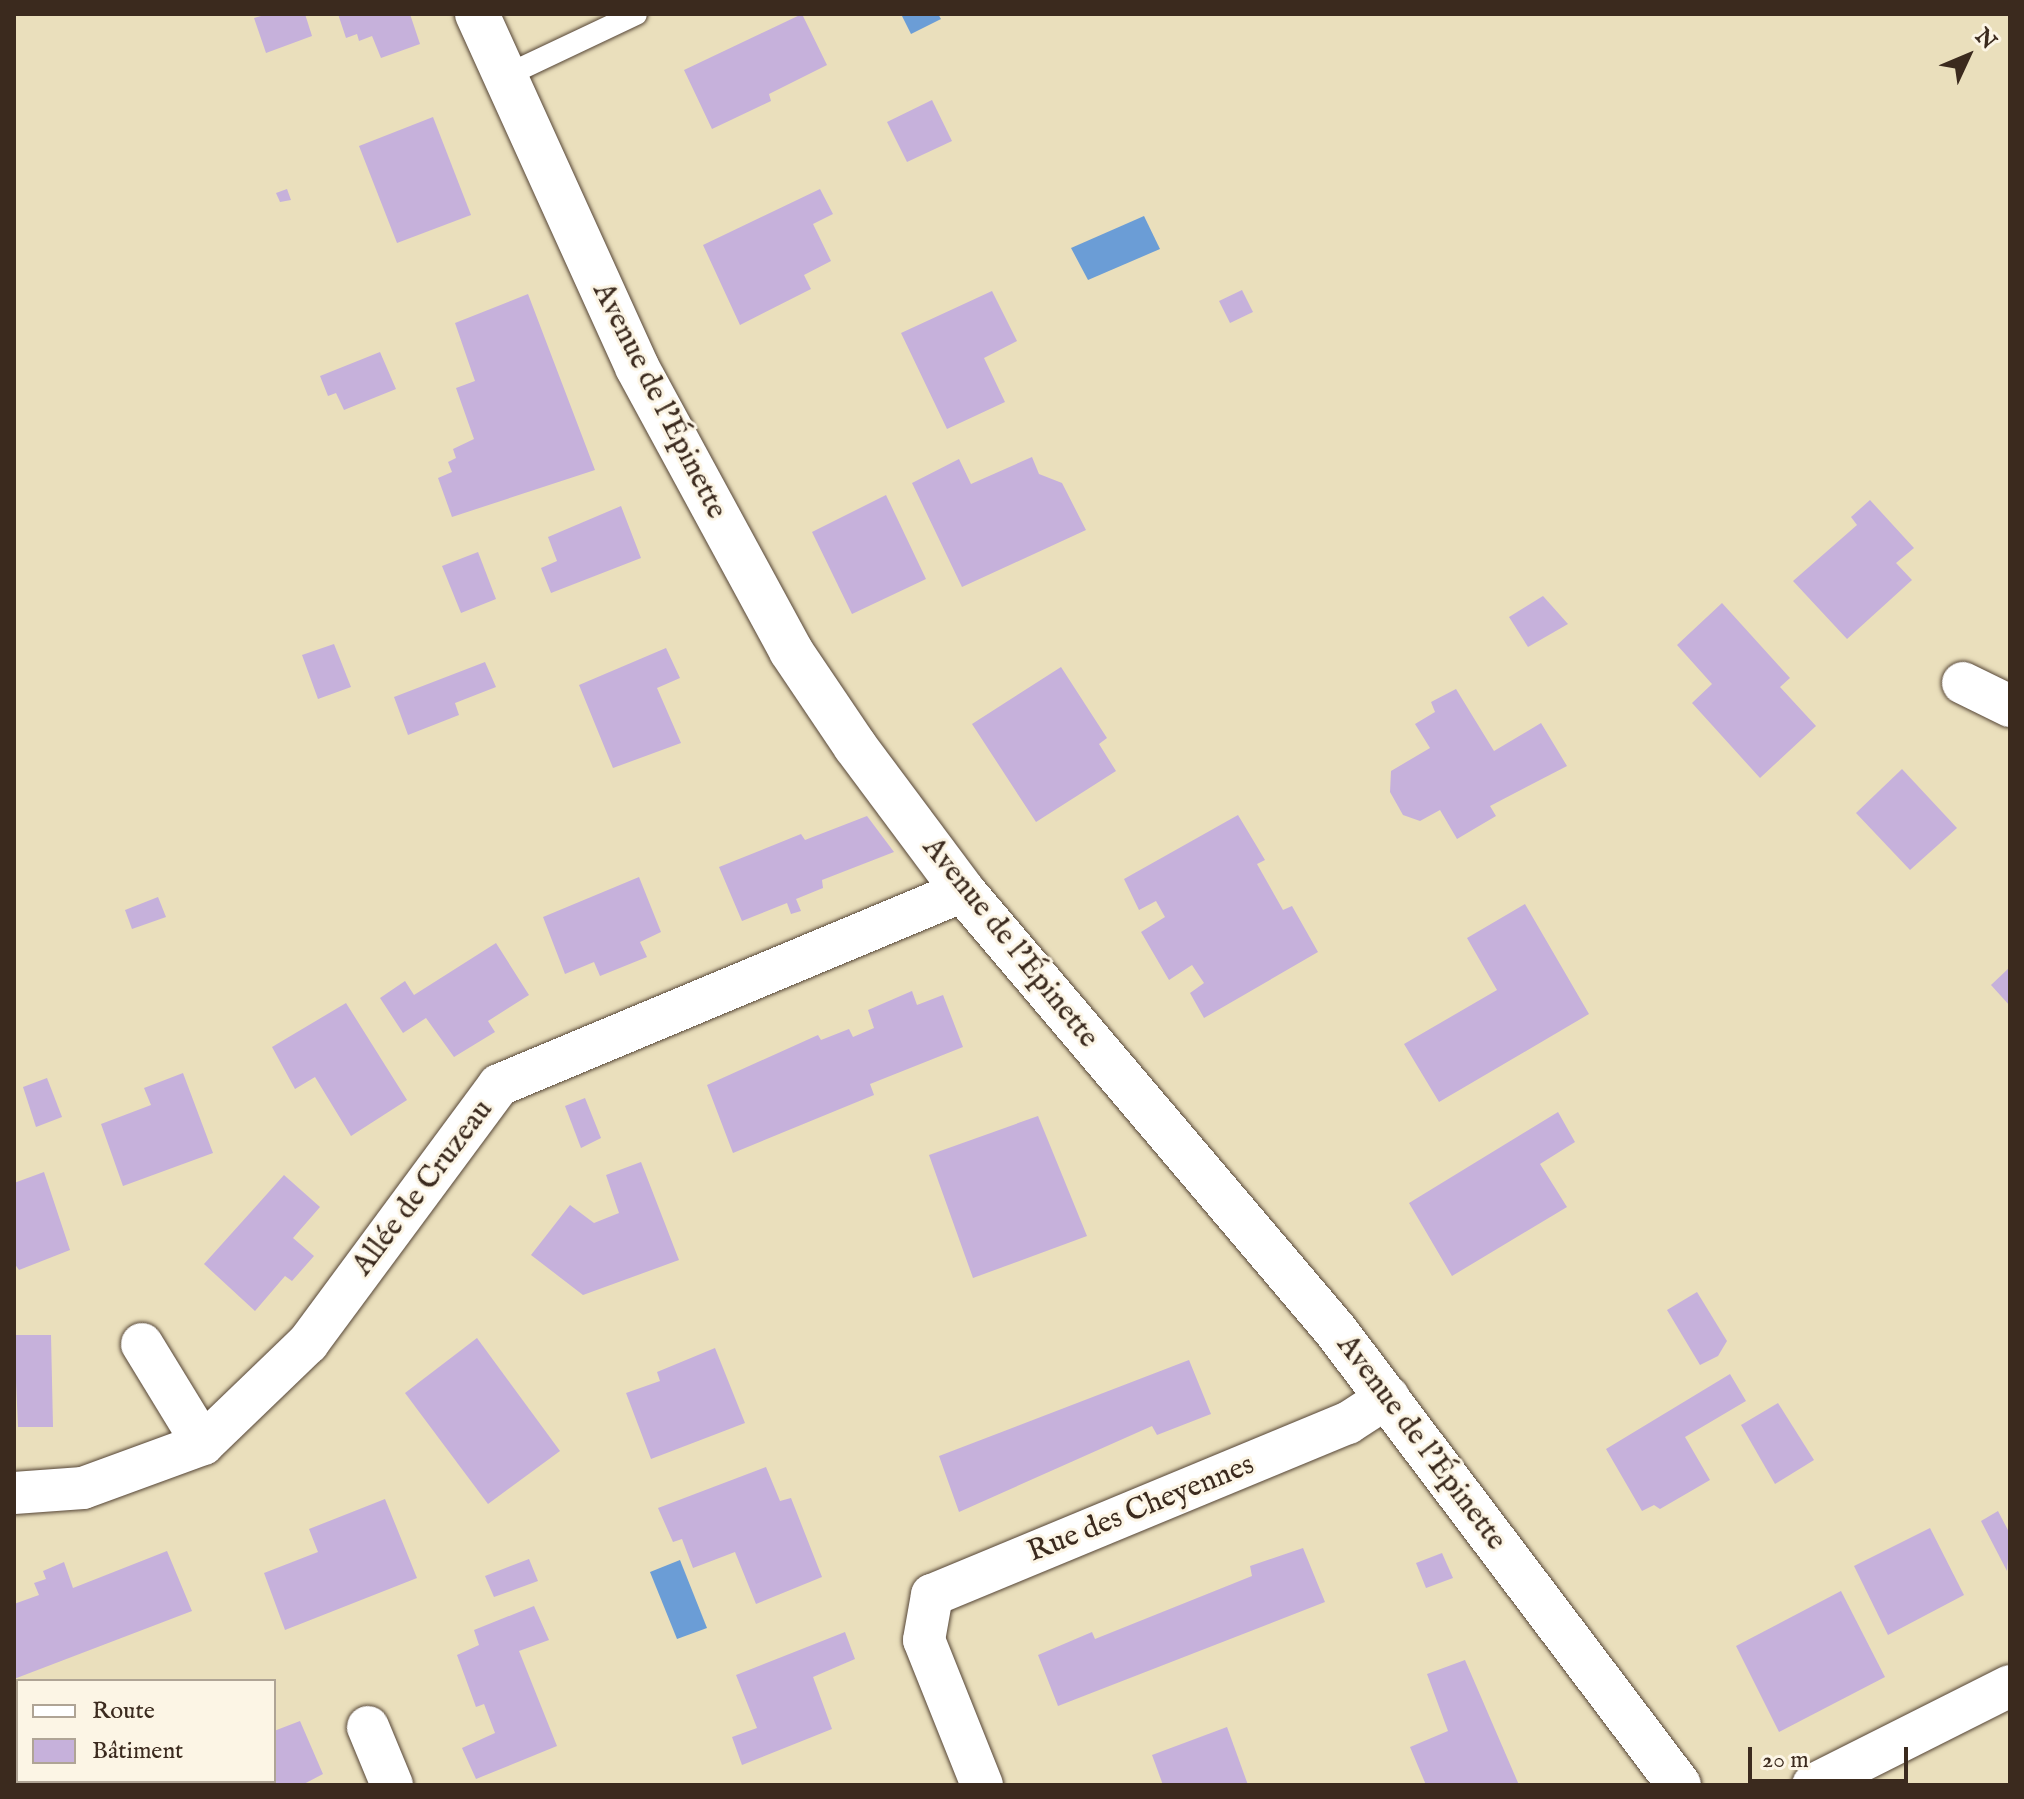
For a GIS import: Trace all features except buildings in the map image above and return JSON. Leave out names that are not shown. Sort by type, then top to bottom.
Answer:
[{"type":"street","name":"Avenue de l'Épinette","points":[[477,14],[637,367],[791,651],[963,891],[1388,1397],[1679,1785]]},
{"type":"street","points":[[1963,683],[2010,706]]},
{"type":"street","name":"Allée de Cruzeau","points":[[14,1493],[83,1488],[203,1444],[308,1343],[499,1085],[963,891]]},
{"type":"street","points":[[142,1344],[203,1444]]},
{"type":"street","name":"Rue des Cheyennes","points":[[982,1785],[924,1640],[932,1595],[1348,1423],[1388,1397]]},
{"type":"street","points":[[1813,1785],[2010,1686]]},
{"type":"street","points":[[368,1727],[392,1785]]},
{"type":"lane","points":[[503,77],[636,14]]},
{"type":"water","points":[[901,14],[938,14],[941,19],[911,34]]},
{"type":"water","points":[[1144,216],[1160,249],[1088,280],[1071,248]]},
{"type":"water","points":[[680,1560],[707,1628],[677,1639],[650,1572]]}]
